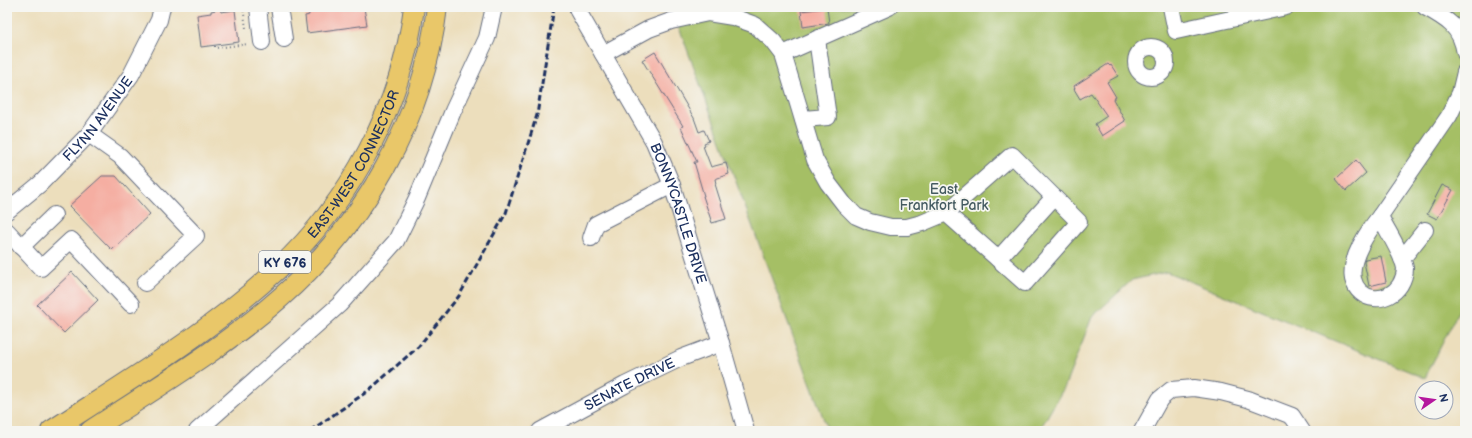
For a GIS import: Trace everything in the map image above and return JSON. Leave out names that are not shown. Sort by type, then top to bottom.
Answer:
[{"type":"main road","name":"EAST-WEST CONNECTOR","points":[[51,431],[168,354],[225,314],[278,270],[323,220],[359,166],[387,108],[407,46],[414,7]]},
{"type":"main road","name":"EAST-WEST CONNECTOR","points":[[90,431],[192,364],[280,298],[306,274],[353,219],[374,188],[406,123],[419,88],[429,52],[437,7]]},
{"type":"street","name":"FLYNN AVENUE","points":[[7,211],[40,184],[88,134],[132,75],[159,20],[162,7]]},
{"type":"street","points":[[255,43],[258,7]]},
{"type":"street","points":[[279,7],[284,39]]},
{"type":"street","points":[[197,431],[340,304],[396,241],[417,198],[453,111],[487,38],[494,7]]},
{"type":"street","points":[[783,54],[889,7]]},
{"type":"street","points":[[1171,7],[1176,31]]},
{"type":"street","points":[[1156,47],[1176,31],[1271,9],[1286,7]]},
{"type":"street","points":[[1425,7],[1454,26],[1461,37],[1465,53]]},
{"type":"street","name":"BONNYCASTLE DRIVE","points":[[578,11],[654,142],[672,185],[721,343],[746,431]]},
{"type":"street","points":[[603,54],[649,29],[671,21],[708,13],[733,17],[756,25],[773,41],[783,54],[815,160],[828,183],[844,204],[856,216],[870,222],[890,227],[907,227],[922,223],[946,213],[1012,155],[1079,222],[1025,283],[946,213]]},
{"type":"street","points":[[802,120],[828,117],[817,39]]},
{"type":"street","points":[[1380,216],[1402,259],[1405,269],[1404,279],[1395,293],[1388,297],[1379,299],[1371,298],[1363,294],[1357,287],[1353,279],[1355,259],[1364,239],[1449,116],[1457,101],[1465,72]]},
{"type":"street","points":[[88,134],[120,156],[196,236],[145,284]]},
{"type":"street","points":[[591,238],[596,224],[672,185]]},
{"type":"street","points":[[998,259],[1054,197]]},
{"type":"street","points":[[21,247],[54,215]]},
{"type":"street","points":[[1402,259],[1426,230]]},
{"type":"street","points":[[7,231],[42,268],[71,240],[131,304]]},
{"type":"street","name":"SENATE DRIVE","points":[[540,431],[625,385],[681,358],[721,343]]},
{"type":"street","points":[[1142,431],[1160,399],[1172,390],[1194,388],[1221,392],[1248,399],[1292,416],[1302,430]]},
{"type":"path","points":[[215,46],[215,48],[255,43]]},
{"type":"green space","name":"East Frankfort Park","points":[[667,7],[1456,7],[1465,14],[1465,298],[1425,378],[1167,272],[1132,280],[1092,317],[1065,386],[1039,431],[828,431],[680,30]]},
{"type":"building","points":[[308,7],[364,8],[367,25],[307,33],[305,16],[309,15]]},
{"type":"building","points":[[827,8],[829,23],[803,27],[801,11]]},
{"type":"building","points":[[220,9],[221,12],[235,10],[239,42],[201,47],[197,15],[211,13],[211,11]]},
{"type":"building","points":[[655,52],[694,118],[699,132],[704,130],[709,141],[704,143],[705,145],[703,146],[711,167],[726,163],[729,174],[715,179],[715,184],[726,219],[712,223],[694,162],[697,162],[681,127],[683,126],[642,60]]},
{"type":"building","points":[[1108,64],[1110,66],[1111,65],[1118,76],[1107,82],[1116,97],[1113,99],[1125,121],[1102,136],[1095,124],[1107,116],[1091,93],[1080,99],[1074,89],[1074,86]]},
{"type":"building","points":[[1356,160],[1366,173],[1346,191],[1336,179]]},
{"type":"building","points":[[102,176],[116,176],[150,214],[112,250],[69,206]]},
{"type":"building","points":[[1442,185],[1453,190],[1437,219],[1427,214]]},
{"type":"building","points":[[1381,256],[1386,282],[1369,286],[1364,262],[1365,259]]},
{"type":"building","points":[[72,272],[98,300],[64,333],[37,305]]},
{"type":"railway","points":[[310,431],[368,391],[419,346],[459,296],[506,213],[537,115],[554,7]]}]
